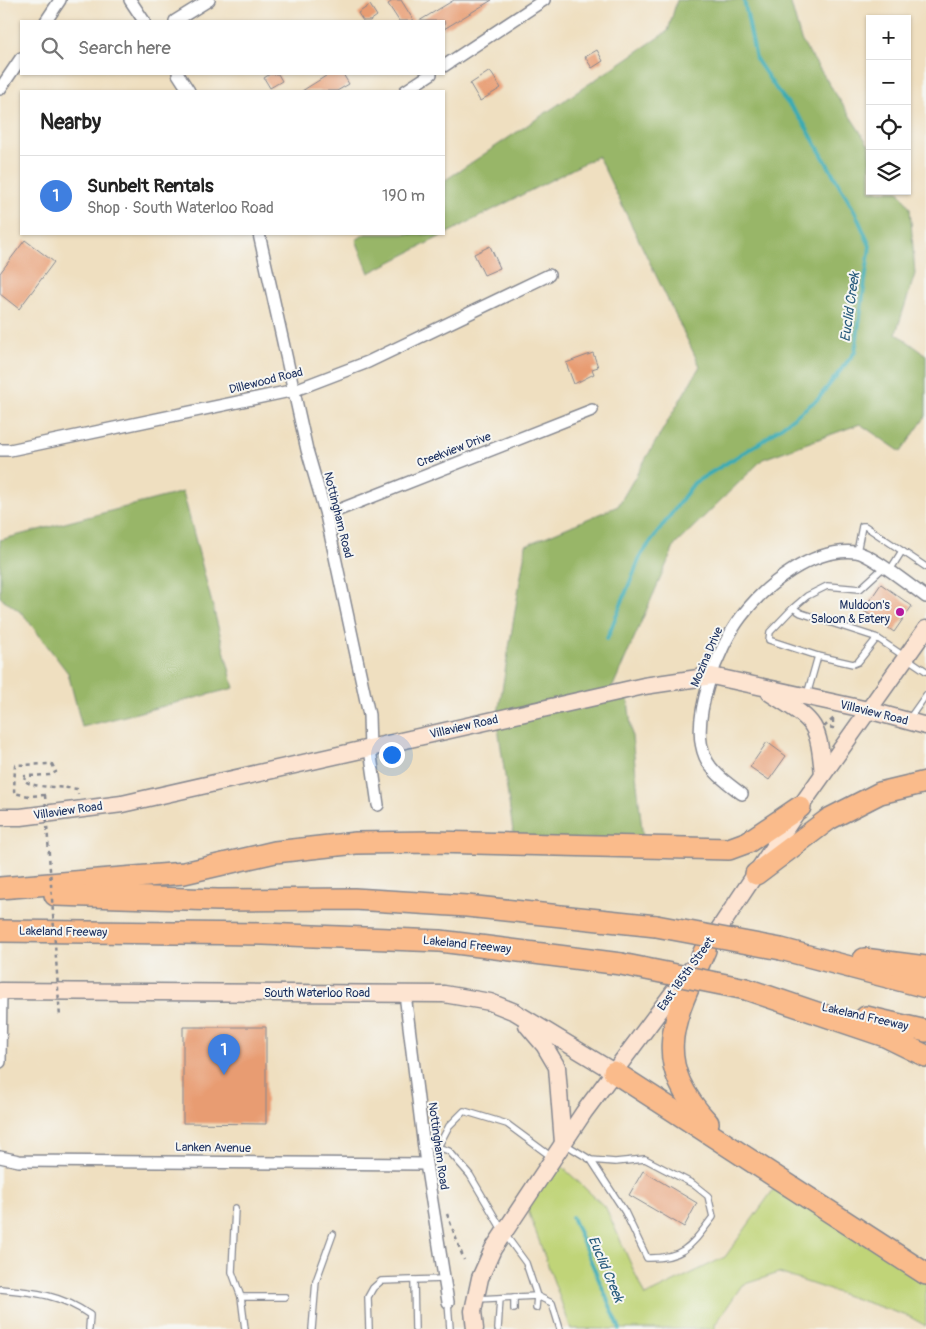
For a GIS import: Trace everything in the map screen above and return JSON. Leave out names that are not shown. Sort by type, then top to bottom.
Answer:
[{"type":"highway","points":[[756,874],[829,819],[880,793],[926,782]]},
{"type":"highway","points":[[0,888],[184,873],[275,852],[356,843],[730,849],[748,842],[800,807]]},
{"type":"highway","points":[[0,893],[218,900],[354,899],[467,906],[656,926],[780,949],[926,967]]},
{"type":"highway","name":"Lakeland Freeway","points":[[0,931],[263,934],[431,940],[622,964],[746,989],[926,1031]]},
{"type":"highway","points":[[780,949],[926,987]]},
{"type":"highway","points":[[705,950],[677,1014],[672,1053],[676,1075],[689,1102],[729,1146]]},
{"type":"highway","points":[[746,989],[885,1036],[926,1056]]},
{"type":"highway","points":[[614,1072],[926,1274]]},
{"type":"street","points":[[47,20],[60,0]]},
{"type":"street","points":[[130,0],[143,20]]},
{"type":"street","points":[[177,20],[209,0]]},
{"type":"street","points":[[445,65],[544,0]]},
{"type":"street","points":[[0,89],[20,59]]},
{"type":"street","points":[[179,75],[188,90]]},
{"type":"street","points":[[407,90],[430,75]]},
{"type":"street","name":"Nottingham Road","points":[[259,235],[307,450],[326,515],[368,715],[370,749],[378,805]]},
{"type":"street","name":"Dillewood Road","points":[[0,450],[10,450],[295,390],[368,362],[548,274]]},
{"type":"street","name":"Creekview Drive","points":[[326,515],[592,410]]},
{"type":"street","points":[[857,552],[887,569],[926,597]]},
{"type":"street","name":"Mozina Drive","points":[[742,794],[720,776],[705,757],[700,729],[702,710],[712,676],[741,617],[785,573],[809,560],[834,554],[857,552]]},
{"type":"street","name":"East 185th Street","points":[[475,1329],[473,1312],[480,1278],[493,1249],[563,1143],[705,950],[800,807],[926,629]]},
{"type":"street","name":"Villaview Road","points":[[0,817],[22,817],[122,804],[644,686],[712,676],[868,710],[926,726]]},
{"type":"street","points":[[760,687],[802,713],[814,725],[820,738],[824,774]]},
{"type":"street","points":[[0,991],[0,1062]]},
{"type":"street","name":"South Waterloo Road","points":[[0,991],[444,994],[490,1002],[515,1012],[614,1072]]},
{"type":"street","name":"Nottingham Road","points":[[405,994],[426,1164],[448,1302]]},
{"type":"street","points":[[515,1012],[535,1033],[557,1067],[563,1143]]},
{"type":"street","name":"Lanken Avenue","points":[[0,1157],[20,1161],[426,1164]]},
{"type":"lane","points":[[857,552],[862,526],[926,567]]},
{"type":"lane","points":[[876,638],[858,662],[853,664],[818,656],[769,640],[770,632],[807,596],[827,586],[860,589],[887,569],[902,551]]},
{"type":"lane","points":[[793,608],[800,613],[870,634],[926,671]]},
{"type":"lane","points":[[806,697],[818,656]]},
{"type":"lane","points":[[908,721],[926,695]]},
{"type":"lane","points":[[438,1147],[448,1126],[464,1111],[507,1124],[553,1158]]},
{"type":"lane","points":[[423,1142],[449,1151],[470,1175],[504,1233],[526,1263],[537,1296],[536,1308]]},
{"type":"lane","points":[[563,1143],[591,1160],[625,1212],[647,1258],[661,1258],[688,1248],[713,1217],[708,1196],[693,1184],[644,1159],[615,1162],[591,1160]]},
{"type":"lane","points":[[235,1208],[232,1272],[241,1297],[245,1329]]},
{"type":"lane","points":[[312,1329],[316,1281],[333,1234]]},
{"type":"lane","points":[[369,1329],[368,1297],[373,1288],[381,1281],[444,1279]]},
{"type":"lane","points":[[414,1280],[415,1329]]},
{"type":"lane","points":[[0,1289],[32,1292],[73,1302],[90,1315],[90,1329]]},
{"type":"lane","points":[[476,1299],[537,1296],[552,1303],[560,1329]]},
{"type":"lane","points":[[241,1297],[285,1297]]},
{"type":"lane","points":[[514,1297],[514,1308]]},
{"type":"lane","points":[[498,1329],[500,1298]]},
{"type":"lane","points":[[448,1302],[450,1329]]},
{"type":"path","points":[[60,1018],[45,795],[29,796],[14,793],[15,765],[52,764],[56,772],[50,775],[25,776],[24,780],[28,784],[39,787],[59,786],[77,789],[78,794]]},
{"type":"path","points":[[433,1210],[446,1209],[464,1260]]},
{"type":"green space","points":[[677,0],[790,0],[801,40],[866,141],[866,195],[902,195],[910,208],[915,274],[896,333],[926,355],[926,416],[901,452],[860,424],[763,459],[675,545],[610,693],[627,690],[644,848],[515,845],[497,720],[526,545],[618,506],[700,366],[598,156],[445,234],[445,180],[668,31]]},
{"type":"green space","points":[[364,235],[443,235],[369,273],[356,240]]},
{"type":"green space","points":[[183,492],[234,688],[82,727],[68,673],[23,614],[0,597],[0,540]]},
{"type":"green space","points":[[553,1158],[606,1208],[645,1296],[725,1257],[781,1179],[926,1274],[926,1326],[910,1317],[779,1273],[742,1285],[715,1325],[715,1329],[571,1329],[525,1202]]},
{"type":"building","points":[[394,0],[401,0],[413,20],[398,20],[388,4]]},
{"type":"building","points":[[454,0],[492,0],[445,28],[445,20],[421,20]]},
{"type":"building","points":[[370,5],[377,16],[371,20],[362,20],[358,13]]},
{"type":"building","points":[[597,50],[603,61],[592,68],[585,57]]},
{"type":"building","points":[[490,71],[501,88],[480,101],[470,84]]},
{"type":"building","points":[[268,75],[279,75],[282,81],[270,88],[264,78]]},
{"type":"building","points":[[327,75],[344,75],[349,84],[339,90],[304,90]]},
{"type":"building","points":[[25,240],[54,262],[19,309],[0,294],[0,273]]},
{"type":"building","points":[[490,246],[500,268],[484,275],[474,254]]},
{"type":"building","points":[[593,353],[598,367],[592,369],[594,374],[574,384],[566,363]]},
{"type":"building","points":[[881,584],[912,606],[894,632],[863,610]]},
{"type":"building","points":[[767,742],[786,756],[769,780],[750,767]]},
{"type":"building","points":[[183,1027],[266,1027],[266,1124],[183,1123]]},
{"type":"building","points":[[643,1171],[697,1203],[684,1227],[629,1195]]},
{"type":"waterway","name":"Euclid Creek","points":[[607,639],[641,555],[694,483],[761,442],[818,399],[855,352],[870,246],[855,212],[803,122],[777,90],[756,59],[744,0]]},
{"type":"waterway","name":"Euclid Creek","points":[[572,1217],[620,1329]]},
{"type":"place","name":"Muldoon's Saloon & Eatery","points":[[900,612]]},
{"type":"place","name":"Sunbelt Rentals","points":[[224,1075]]}]
